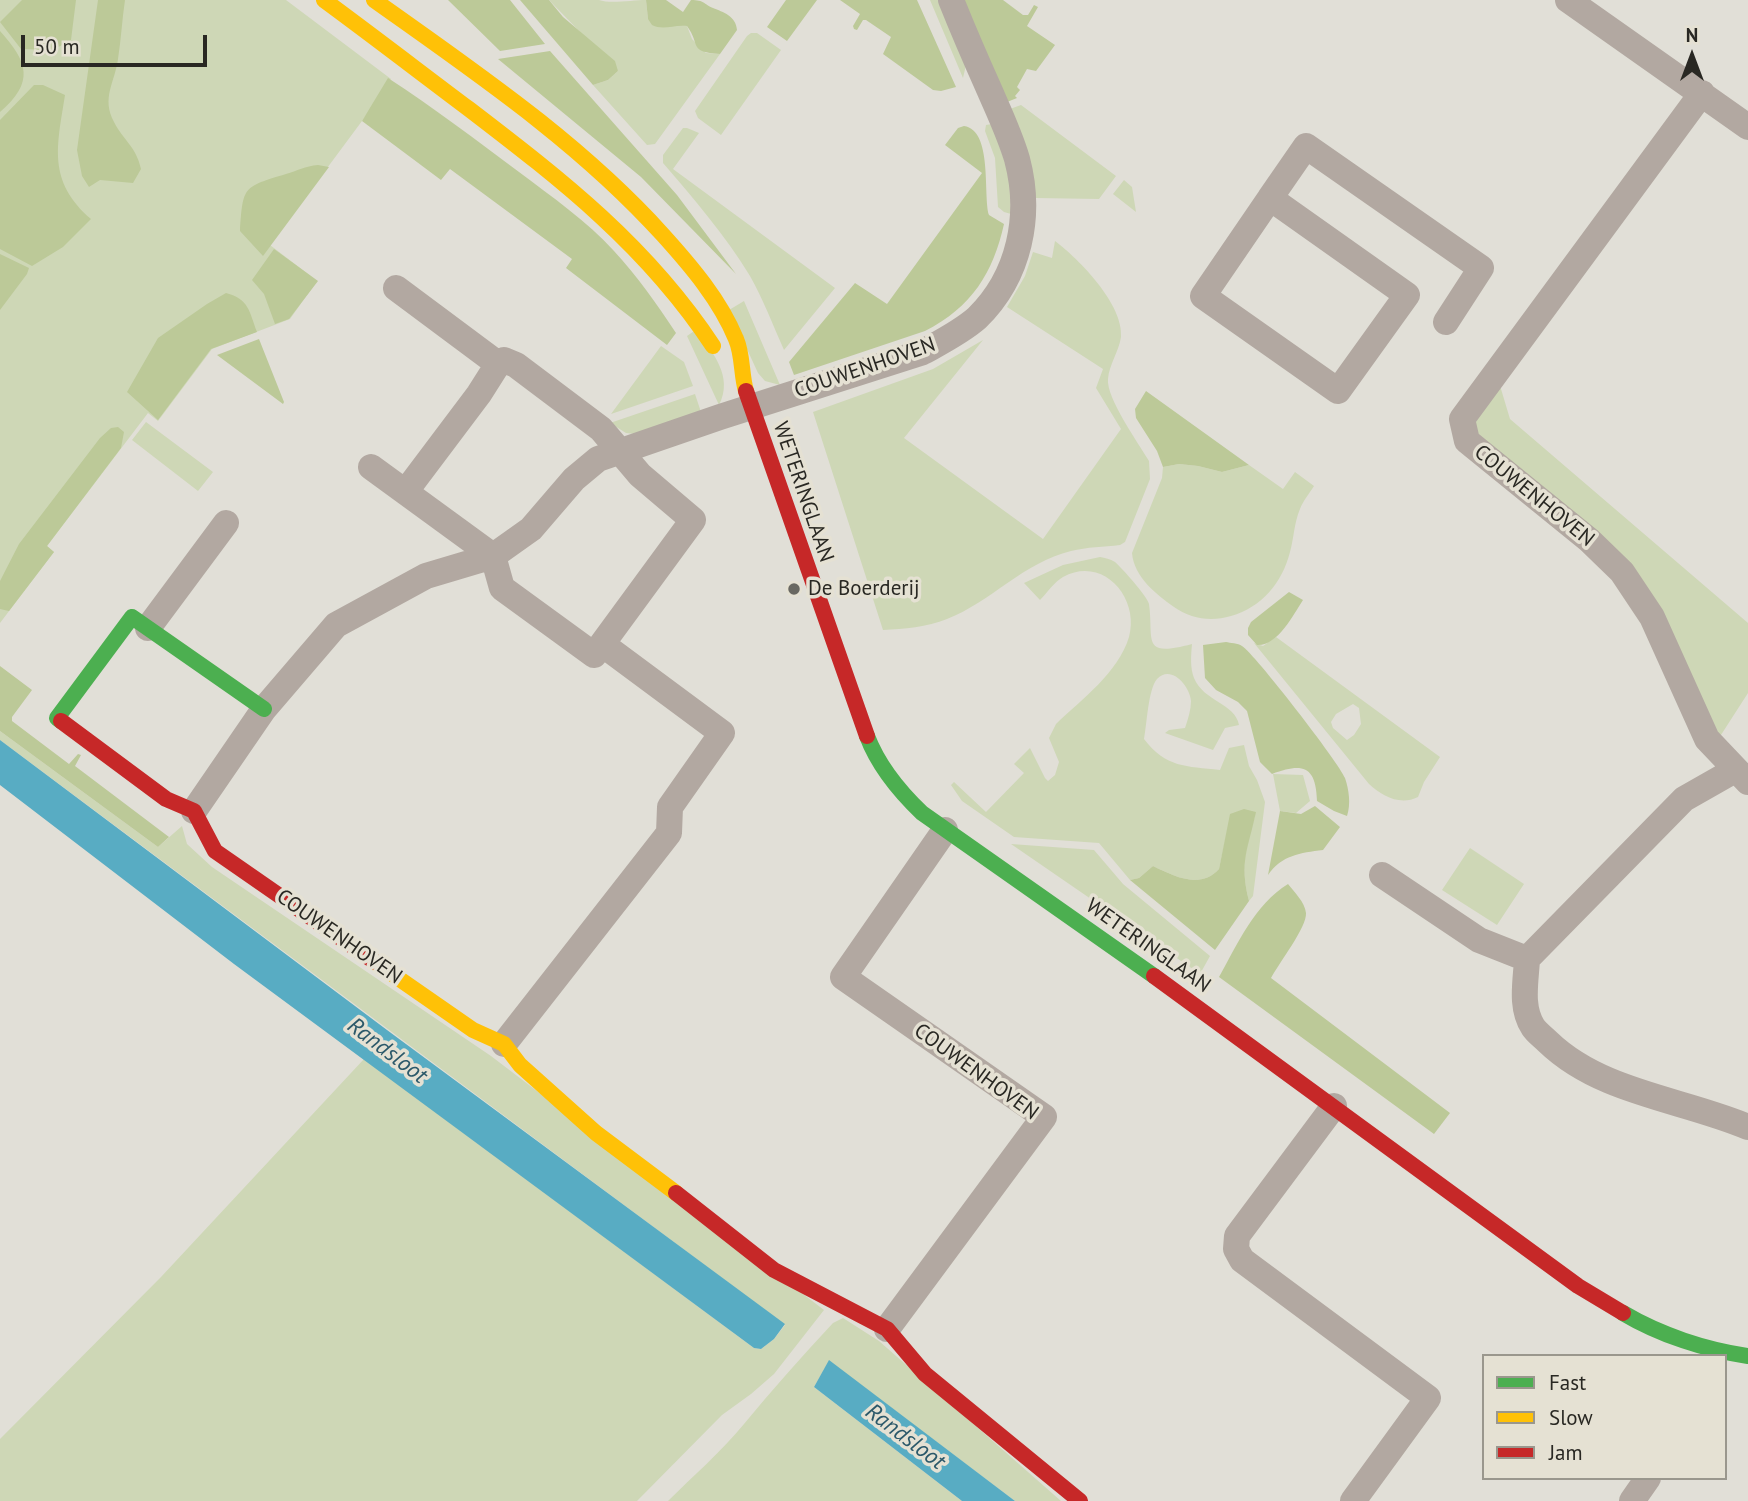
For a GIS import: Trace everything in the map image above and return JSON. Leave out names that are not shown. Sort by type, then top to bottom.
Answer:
[{"type":"street","name":"WETERINGLAAN","points":[[324,0],[347,7],[614,225],[692,311],[743,382]]},
{"type":"street","name":"WETERINGLAAN","points":[[374,0],[522,108],[593,164],[630,198],[704,282],[737,341],[743,382],[751,407],[872,750],[905,797],[945,830],[1191,1001],[1578,1286],[1641,1324],[1718,1354]]},
{"type":"street","name":"COUWENHOVEN","points":[[951,0],[1016,156],[1021,179],[1023,222],[1014,262],[997,293],[976,318],[949,338],[923,352],[598,459],[574,479],[531,529],[493,556],[426,576],[337,625],[264,709],[194,811],[215,851],[473,1030],[504,1044],[520,1065],[596,1133],[774,1270],[887,1329],[925,1374],[1080,1501]]},
{"type":"street","points":[[1568,0],[1748,127]]},
{"type":"street","name":"COUWENHOVEN","points":[[1527,959],[1684,799],[1741,776],[1707,739],[1652,617],[1622,572],[1589,540],[1467,441],[1461,419],[1506,362],[1702,93]]},
{"type":"street","points":[[1270,198],[1407,295],[1338,391],[1203,296],[1270,198],[1306,146],[1481,268],[1446,322]]},
{"type":"street","points":[[396,288],[498,364]]},
{"type":"street","points":[[371,467],[493,556],[502,588],[594,655],[693,520],[640,475],[601,429],[516,365],[504,360],[498,364],[479,394],[406,491]]},
{"type":"street","points":[[148,628],[226,523]]},
{"type":"street","points":[[194,811],[166,799],[57,718],[132,617],[264,709]]},
{"type":"street","points":[[504,1044],[669,833],[670,807],[722,733],[602,644]]},
{"type":"street","name":"COUWENHOVEN","points":[[887,1329],[1044,1117],[843,977],[945,830]]},
{"type":"street","points":[[1382,875],[1479,940],[1527,959],[1524,1002],[1533,1027],[1554,1048],[1576,1064],[1619,1085],[1748,1127]]},
{"type":"street","points":[[1334,1106],[1237,1236],[1236,1249],[1242,1260],[1428,1398],[1353,1501]]},
{"type":"street","name":"WETERINGLAAN","points":[[1727,1355],[1748,1356]]},
{"type":"street","points":[[1632,1501],[1647,1480]]},
{"type":"green space","points":[[0,0],[286,0],[391,79],[270,245],[317,281],[290,319],[212,349],[158,421],[148,413],[47,546],[54,552],[0,623]]},
{"type":"green space","points":[[22,0],[76,0],[71,40],[53,50],[21,49],[0,22]]},
{"type":"green space","points":[[98,0],[125,0],[109,105],[114,122],[136,154],[141,169],[133,183],[100,180],[89,187],[82,176],[77,150]]},
{"type":"green space","points":[[448,0],[510,0],[545,44],[500,51]]},
{"type":"green space","points":[[520,0],[549,0],[563,17],[615,61],[618,71],[608,80],[593,85]]},
{"type":"green space","points":[[549,0],[646,0],[648,19],[687,26],[692,39],[706,53],[720,54],[655,144],[647,145],[593,85],[608,80],[618,71]]},
{"type":"green space","points":[[646,0],[666,0],[683,12],[691,0],[701,1],[728,15],[737,30],[720,54],[703,51],[697,46],[687,26],[652,25],[648,19]]},
{"type":"green space","points":[[786,0],[817,0],[787,41],[767,27]]},
{"type":"green space","points":[[840,0],[917,0],[956,87],[933,90],[883,54],[891,37],[866,20],[863,20],[857,30],[854,29],[860,14]]},
{"type":"green space","points":[[930,0],[938,0],[966,65],[963,78]]},
{"type":"green space","points":[[962,0],[1003,0],[1023,15],[1028,15],[1034,5],[1038,7],[1027,26],[1055,45],[1036,71],[1027,69],[1017,87],[1020,90],[1015,96],[1017,98],[1007,102]]},
{"type":"green space","points":[[0,31],[17,53],[24,72],[19,91],[0,112]]},
{"type":"green space","points":[[751,33],[757,33],[781,50],[721,135],[698,118],[695,111]]},
{"type":"green space","points":[[550,51],[677,195],[736,274],[641,177],[498,59]]},
{"type":"green space","points":[[388,78],[455,124],[581,219],[604,240],[639,280],[676,333],[667,345],[566,268],[572,259],[450,169],[441,180],[362,121]]},
{"type":"green space","points":[[34,85],[43,85],[65,95],[58,147],[61,177],[77,205],[91,219],[63,247],[32,266],[0,249],[0,120]]},
{"type":"green space","points":[[1021,105],[1116,176],[1099,199],[1035,198],[1010,109]]},
{"type":"green space","points":[[992,124],[1009,174],[1011,214],[998,207],[995,158],[985,131],[986,125]]},
{"type":"green space","points":[[964,126],[973,130],[983,151],[989,215],[1004,224],[994,258],[978,287],[956,311],[925,331],[794,375],[789,362],[855,283],[887,304],[982,173],[945,145],[958,128]]},
{"type":"green space","points":[[683,128],[699,133],[673,169],[835,288],[784,350],[750,276],[709,218],[663,163],[663,155]]},
{"type":"green space","points":[[318,165],[329,167],[263,256],[240,231],[242,205],[248,190],[261,182]]},
{"type":"green space","points":[[1124,180],[1132,187],[1136,212],[1113,194]]},
{"type":"green space","points":[[1055,241],[1076,259],[1098,284],[1108,297],[1120,324],[1121,337],[1109,374],[1109,387],[1117,409],[1149,461],[1150,479],[1125,542],[1054,556],[947,619],[923,626],[883,630],[813,412],[933,369],[983,340],[904,438],[1043,539],[1121,429],[1096,388],[1103,369],[1007,307],[1025,276],[1033,252],[1052,258]]},
{"type":"green space","points":[[274,249],[318,281],[289,319],[275,324],[264,294],[252,280]]},
{"type":"green space","points":[[0,254],[29,268],[0,310]]},
{"type":"green space","points":[[226,293],[244,302],[257,332],[211,349],[158,420],[127,392],[158,338]]},
{"type":"green space","points":[[744,301],[780,385],[765,381],[758,373],[729,310]]},
{"type":"green space","points":[[697,329],[715,356],[723,375],[723,394],[719,405],[687,336]]},
{"type":"green space","points":[[259,339],[284,402],[283,404],[217,355]]},
{"type":"green space","points":[[661,346],[684,362],[693,386],[611,414]]},
{"type":"green space","points":[[1498,379],[1510,419],[1748,623],[1748,693],[1719,738],[1675,641],[1472,429]]},
{"type":"green space","points":[[1146,391],[1249,465],[1222,472],[1179,464],[1163,467],[1157,451],[1136,418],[1135,409]]},
{"type":"green space","points":[[695,394],[701,412],[635,434],[626,433],[610,423]]},
{"type":"green space","points":[[146,422],[213,472],[198,491],[132,440]]},
{"type":"green space","points":[[118,427],[124,432],[121,448],[47,546],[54,552],[9,611],[0,609],[0,581],[19,544],[100,438],[111,428]]},
{"type":"green space","points":[[1179,464],[1222,472],[1249,465],[1283,489],[1295,472],[1314,486],[1298,514],[1282,574],[1261,600],[1242,612],[1216,619],[1187,614],[1153,591],[1137,570],[1132,553],[1162,478],[1163,467]]},
{"type":"green space","points":[[1100,557],[1115,562],[1147,600],[1153,643],[1164,649],[1192,644],[1194,678],[1205,692],[1236,718],[1239,725],[1225,728],[1213,750],[1165,733],[1185,728],[1191,701],[1187,689],[1179,679],[1174,675],[1162,675],[1157,679],[1152,691],[1144,739],[1160,756],[1178,764],[1220,770],[1229,748],[1244,745],[1249,766],[1265,802],[1253,896],[1249,901],[1245,858],[1255,816],[1231,814],[1219,869],[1212,875],[1204,879],[1187,879],[1153,866],[1139,878],[1130,880],[1099,843],[1014,837],[962,801],[951,785],[954,782],[986,812],[1024,773],[1014,764],[1030,748],[1045,778],[1048,781],[1055,775],[1059,762],[1049,738],[1056,724],[1098,685],[1117,662],[1129,637],[1129,608],[1115,584],[1092,572],[1078,572],[1063,577],[1040,600],[1024,583],[1063,565]]},
{"type":"green space","points":[[1289,592],[1303,600],[1278,635],[1265,644],[1257,645],[1248,635],[1251,622]]},
{"type":"green space","points":[[1276,637],[1440,757],[1418,797],[1398,800],[1369,784],[1254,643],[1263,646]],"holes":[[[1353,704],[1359,708],[1361,724],[1347,740],[1333,728],[1331,722],[1336,714]]]},
{"type":"green space","points":[[1226,642],[1240,645],[1250,653],[1340,769],[1348,792],[1347,816],[1317,801],[1314,780],[1305,770],[1299,768],[1272,774],[1260,762],[1247,711],[1238,702],[1216,690],[1205,678],[1203,645]]},
{"type":"green space","points":[[0,666],[32,690],[12,717],[12,721],[69,764],[78,754],[81,755],[75,766],[169,837],[158,847],[0,731]]},
{"type":"green space","points":[[0,731],[158,847],[182,826],[187,844],[212,867],[491,1056],[824,1310],[774,1374],[722,1415],[637,1501],[0,1501],[0,1439],[161,1277],[364,1059],[754,1348],[761,1349],[774,1339],[785,1325],[0,740]]},
{"type":"green space","points":[[1273,774],[1303,775],[1310,801],[1296,813],[1280,811]]},
{"type":"green space","points":[[1315,806],[1340,827],[1323,850],[1285,859],[1268,875],[1280,811],[1301,814]]},
{"type":"green space","points":[[1244,809],[1256,812],[1245,865],[1249,901],[1215,950],[1130,880],[1139,878],[1153,866],[1187,879],[1204,879],[1212,875],[1219,869],[1230,814]]},
{"type":"green space","points":[[1011,844],[1094,850],[1123,884],[1210,956],[1200,974]]},
{"type":"green space","points":[[1470,848],[1524,884],[1497,925],[1442,890]]},
{"type":"green space","points":[[1288,884],[1304,905],[1305,919],[1271,978],[1450,1113],[1434,1134],[1219,977],[1256,914],[1276,892]]},
{"type":"green space","points":[[843,1318],[879,1341],[1061,1501],[1015,1501],[829,1361],[814,1387],[962,1501],[668,1501],[726,1444],[833,1323]]},
{"type":"water","name":"Randsloot","points":[[0,740],[785,1324],[774,1339],[761,1349],[754,1348],[234,964],[0,785]]},
{"type":"water","name":"Randsloot","points":[[829,1360],[1015,1501],[962,1501],[814,1387]]},
{"type":"traffic: fast","points":[[61,721],[57,718],[132,617],[264,709]]},
{"type":"traffic: fast","points":[[867,736],[890,778],[922,813],[1154,976]]},
{"type":"traffic: fast","points":[[1623,1313],[1684,1340],[1748,1356]]},
{"type":"traffic: slow","points":[[324,0],[504,136],[602,217],[660,277],[713,346]]},
{"type":"traffic: slow","points":[[374,0],[488,81],[597,169],[631,201],[684,259],[722,311],[738,345],[746,391]]},
{"type":"traffic: slow","points":[[375,962],[473,1030],[504,1044],[520,1065],[596,1133],[676,1193]]},
{"type":"traffic: jam","points":[[746,391],[867,736]]},
{"type":"traffic: jam","points":[[61,721],[166,799],[194,811],[215,851],[375,962]]},
{"type":"traffic: jam","points":[[1154,976],[1578,1286],[1623,1313]]},
{"type":"traffic: jam","points":[[676,1193],[774,1270],[887,1329],[925,1374],[1080,1501]]},
{"type":"place","name":"De Boerderij","points":[[794,589]]}]
